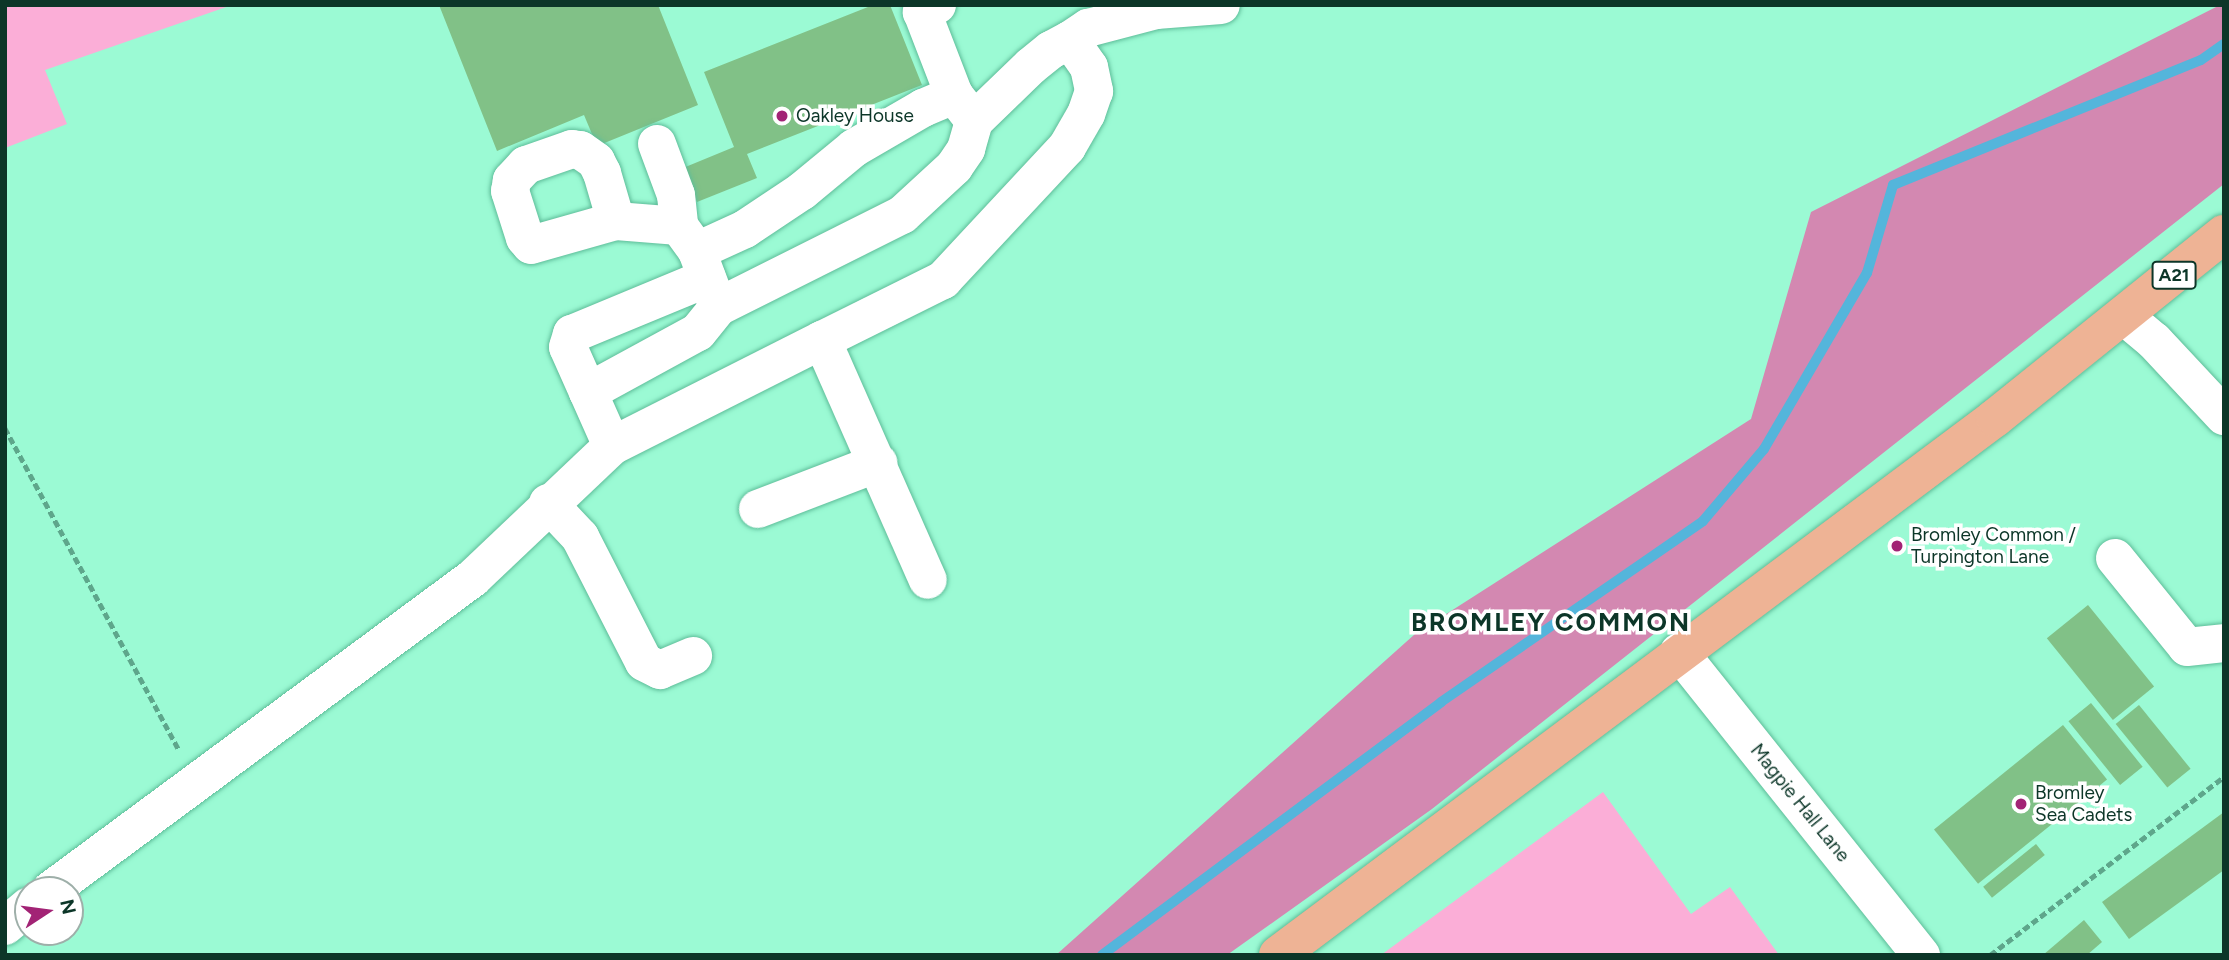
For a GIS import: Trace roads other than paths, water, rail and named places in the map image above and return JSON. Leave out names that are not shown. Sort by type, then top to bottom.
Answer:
[{"type":"main road","name":"A21","points":[[1278,955],[1445,833],[1679,652],[1995,418],[2224,234]]},
{"type":"street","points":[[617,221],[700,265],[902,215],[954,167],[965,149],[964,108],[922,12],[937,5]]},
{"type":"street","points":[[612,446],[568,347],[572,334],[700,265],[761,218],[802,191],[854,148],[923,108],[964,108],[1088,28],[1156,10],[1221,5]]},
{"type":"street","points":[[70,876],[473,578],[548,503],[612,446],[943,280],[1067,147],[1086,114],[1094,91],[1089,67],[1070,40]]},
{"type":"street","points":[[588,392],[698,332],[700,265],[657,144]]},
{"type":"street","points":[[2124,316],[2154,341],[2224,416]]},
{"type":"street","points":[[822,340],[928,580]]},
{"type":"street","points":[[758,509],[878,463]]},
{"type":"street","points":[[548,503],[580,537],[644,662],[660,670],[693,656]]},
{"type":"street","points":[[2115,558],[2187,647],[2224,643]]},
{"type":"street","name":"Magpie Hall Lane","points":[[1679,652],[1920,955]]},
{"type":"waterway","points":[[1102,955],[1441,702],[1703,521],[1764,449],[1867,273],[1893,185],[2201,60],[2224,44]]},
{"type":"place","name":"Oakley House","points":[[782,116]]},
{"type":"place","name":"Bromley Common / Turpington Lane","points":[[1897,546]]},
{"type":"place","name":"Bromley Sea Cadets","points":[[2021,804]]},
{"type":"district","name":"BROMLEY COMMON","points":[[1551,623]]}]
